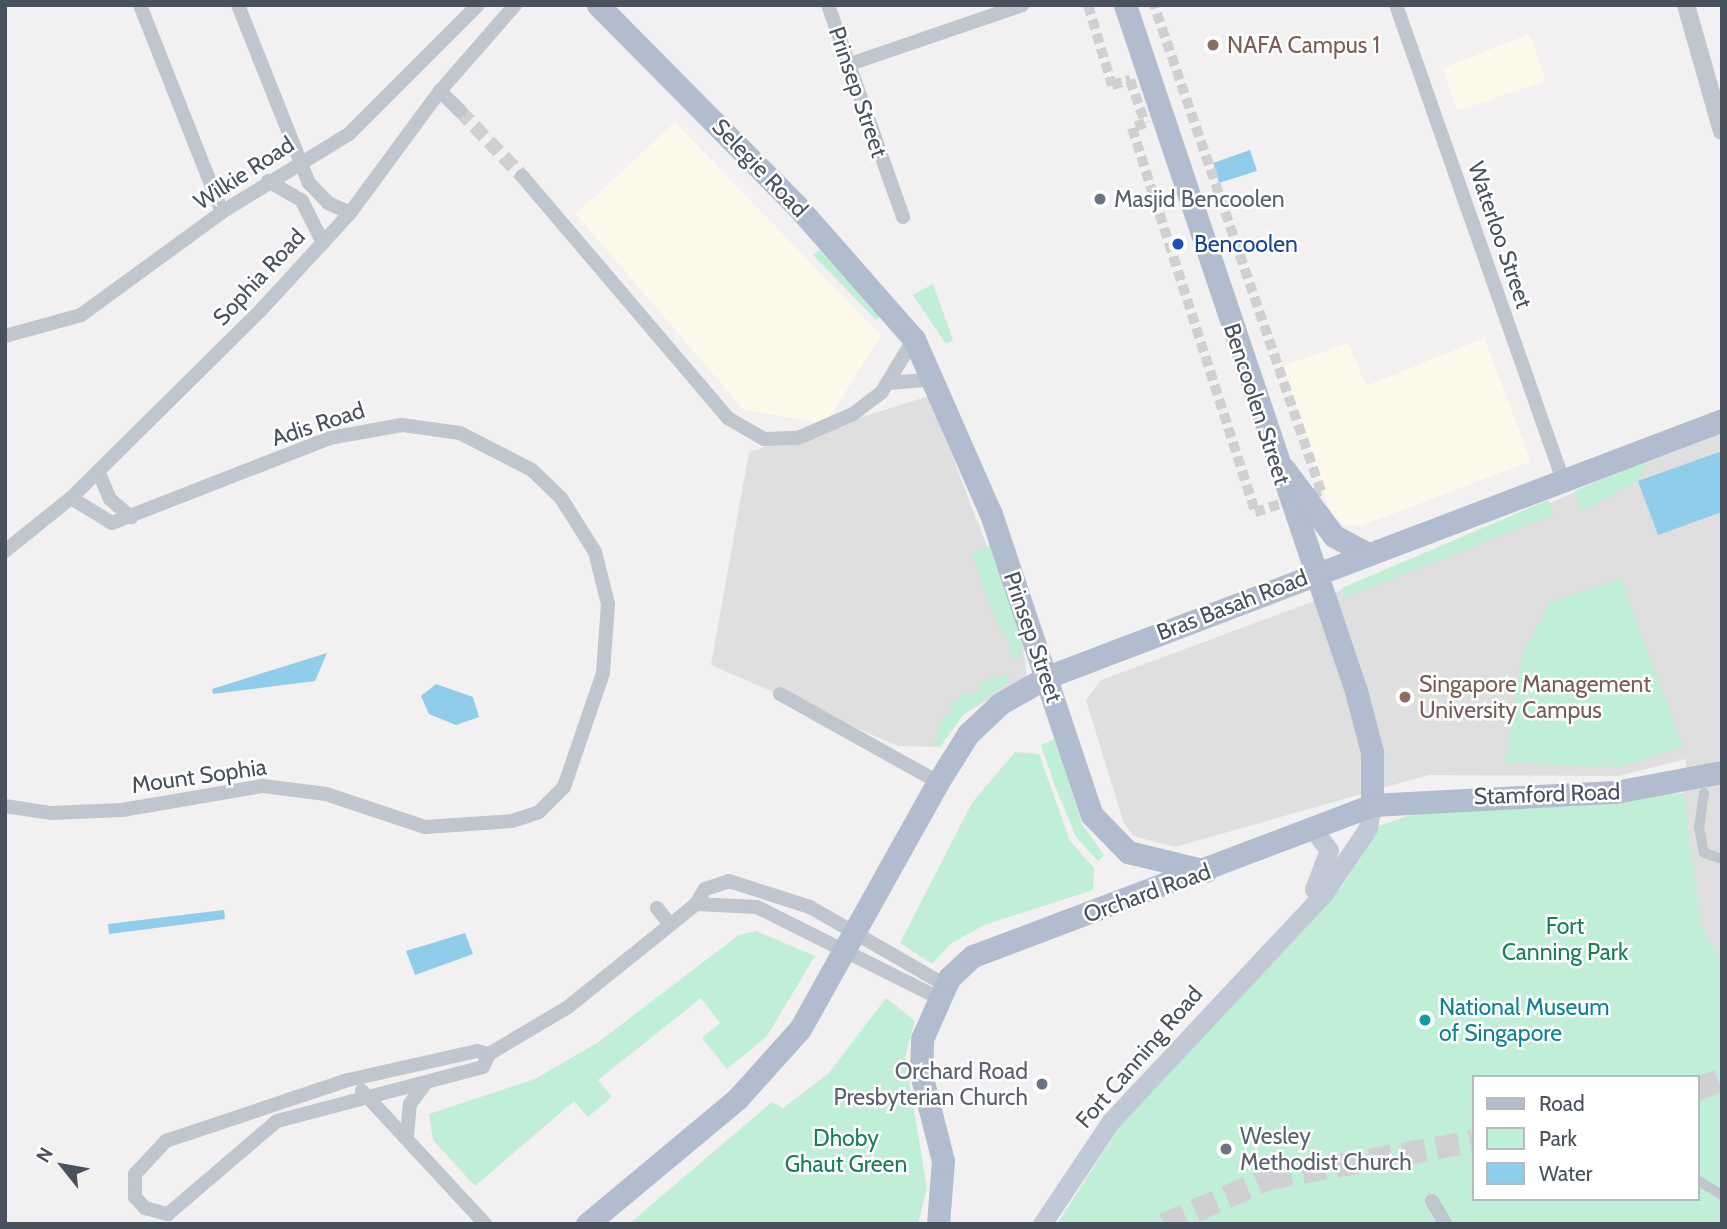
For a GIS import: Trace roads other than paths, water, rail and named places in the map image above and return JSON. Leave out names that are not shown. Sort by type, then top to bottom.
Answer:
[{"type":"main road","name":"Selegie Road","points":[[598,5],[789,197],[914,339]]},
{"type":"main road","name":"Bencoolen Street","points":[[1125,5],[1372,752],[1372,805]]},
{"type":"main road","name":"Prinsep Street","points":[[914,339],[936,379],[991,514],[1101,829],[1152,862],[1206,871]]},
{"type":"main road","name":"Bras Basah Road","points":[[854,940],[938,782],[968,734],[1000,703],[1046,677],[1314,573],[1722,421]]},
{"type":"main road","points":[[1276,460],[1334,536],[1366,554]]},
{"type":"main road","name":"Stamford Road","points":[[1372,805],[1615,792],[1722,772]]},
{"type":"main road","name":"Orchard Road","points":[[941,991],[959,965],[982,951],[1206,871],[1372,805]]},
{"type":"main road","name":"Fort Canning Road","points":[[1042,1224],[1111,1121],[1285,933],[1353,853],[1372,805]]},
{"type":"main road","name":"Fort Canning Road","points":[[1285,933],[1328,864],[1325,839],[1311,827]]},
{"type":"main road","points":[[587,1224],[771,1064],[854,940]]},
{"type":"main road","points":[[938,1224],[943,1161],[920,1057],[941,991]]},
{"type":"street","points":[[140,5],[222,212]]},
{"type":"street","points":[[238,5],[317,194],[350,213]]},
{"type":"street","name":"Wilkie Road","points":[[5,336],[81,315],[222,212],[383,107],[478,5]]},
{"type":"street","name":"Sophia Road","points":[[5,551],[71,498],[323,243],[350,213],[440,91],[515,5]]},
{"type":"street","name":"Prinsep Street","points":[[828,5],[903,217]]},
{"type":"street","points":[[850,64],[1022,5]]},
{"type":"street","name":"Waterloo Street","points":[[1396,5],[1563,480]]},
{"type":"street","points":[[1686,5],[1722,131]]},
{"type":"street","points":[[440,91],[460,111]]},
{"type":"street","points":[[522,176],[728,418],[746,431],[764,439],[798,438],[853,414],[889,383],[914,339]]},
{"type":"street","points":[[268,181],[302,201],[323,243]]},
{"type":"street","points":[[889,383],[936,379]]},
{"type":"street","name":"Adis Road","points":[[71,498],[104,521],[131,517],[366,429],[402,425],[460,432],[524,463],[561,498],[595,552],[608,604],[603,673],[574,769],[554,799]]},
{"type":"street","points":[[98,471],[110,499],[131,517]]},
{"type":"street","points":[[780,694],[938,782]]},
{"type":"street","name":"Mount Sophia","points":[[5,806],[51,813],[122,810],[263,786],[326,793],[425,827],[512,821],[539,812],[554,799]]},
{"type":"street","points":[[1704,793],[1699,827],[1704,853],[1722,859]]},
{"type":"street","points":[[489,1054],[477,1051],[348,1080],[166,1141],[135,1174],[135,1197],[158,1214],[176,1209],[198,1184],[277,1121],[367,1096],[474,1072],[489,1054],[568,1007],[696,904],[705,889],[729,881],[759,886],[941,991]]},
{"type":"street","points":[[696,904],[757,907],[854,940]]},
{"type":"street","points":[[657,908],[670,924]]},
{"type":"street","points":[[348,1080],[407,1136],[485,1224]]},
{"type":"street","points":[[407,1136],[410,1104],[425,1084]]},
{"type":"street","points":[[1699,1181],[1722,1195]]},
{"type":"street","points":[[1433,1201],[1447,1224]]},
{"type":"water","points":[[1250,150],[1257,171],[1219,183],[1213,163]]},
{"type":"water","points":[[1722,451],[1722,512],[1658,535],[1638,481]]},
{"type":"water","points":[[327,653],[315,681],[213,694],[212,689]]},
{"type":"water","points":[[436,684],[473,697],[479,717],[456,725],[429,714],[421,696]]},
{"type":"water","points":[[224,910],[225,919],[109,934],[108,924]]},
{"type":"water","points":[[465,933],[473,954],[415,975],[406,951]]},
{"type":"tunnel","points":[[1088,5],[1112,85],[1130,80],[1145,123],[1132,128],[1255,512],[1321,491],[1154,5]]},
{"type":"tunnel","points":[[460,111],[522,176]]},
{"type":"tunnel","points":[[1699,1088],[1722,1079]]},
{"type":"tunnel","points":[[1164,1224],[1269,1178],[1472,1141]]},
{"type":"place","name":"NAFA Campus 1","points":[[1213,45]]},
{"type":"place","name":"Masjid Bencoolen","points":[[1100,199]]},
{"type":"place","name":"Bencoolen","points":[[1178,244]]},
{"type":"place","name":"Singapore Management University Campus","points":[[1405,697]]},
{"type":"place","name":"National Museum of Singapore","points":[[1425,1020]]},
{"type":"place","name":"Orchard Road Presbyterian Church","points":[[1042,1084]]},
{"type":"place","name":"Wesley Methodist Church","points":[[1226,1149]]},
{"type":"park label","name":"Fort Canning Park","points":[[1565,939]]},
{"type":"park label","name":"Dhoby Ghaut Green","points":[[846,1151]]}]
